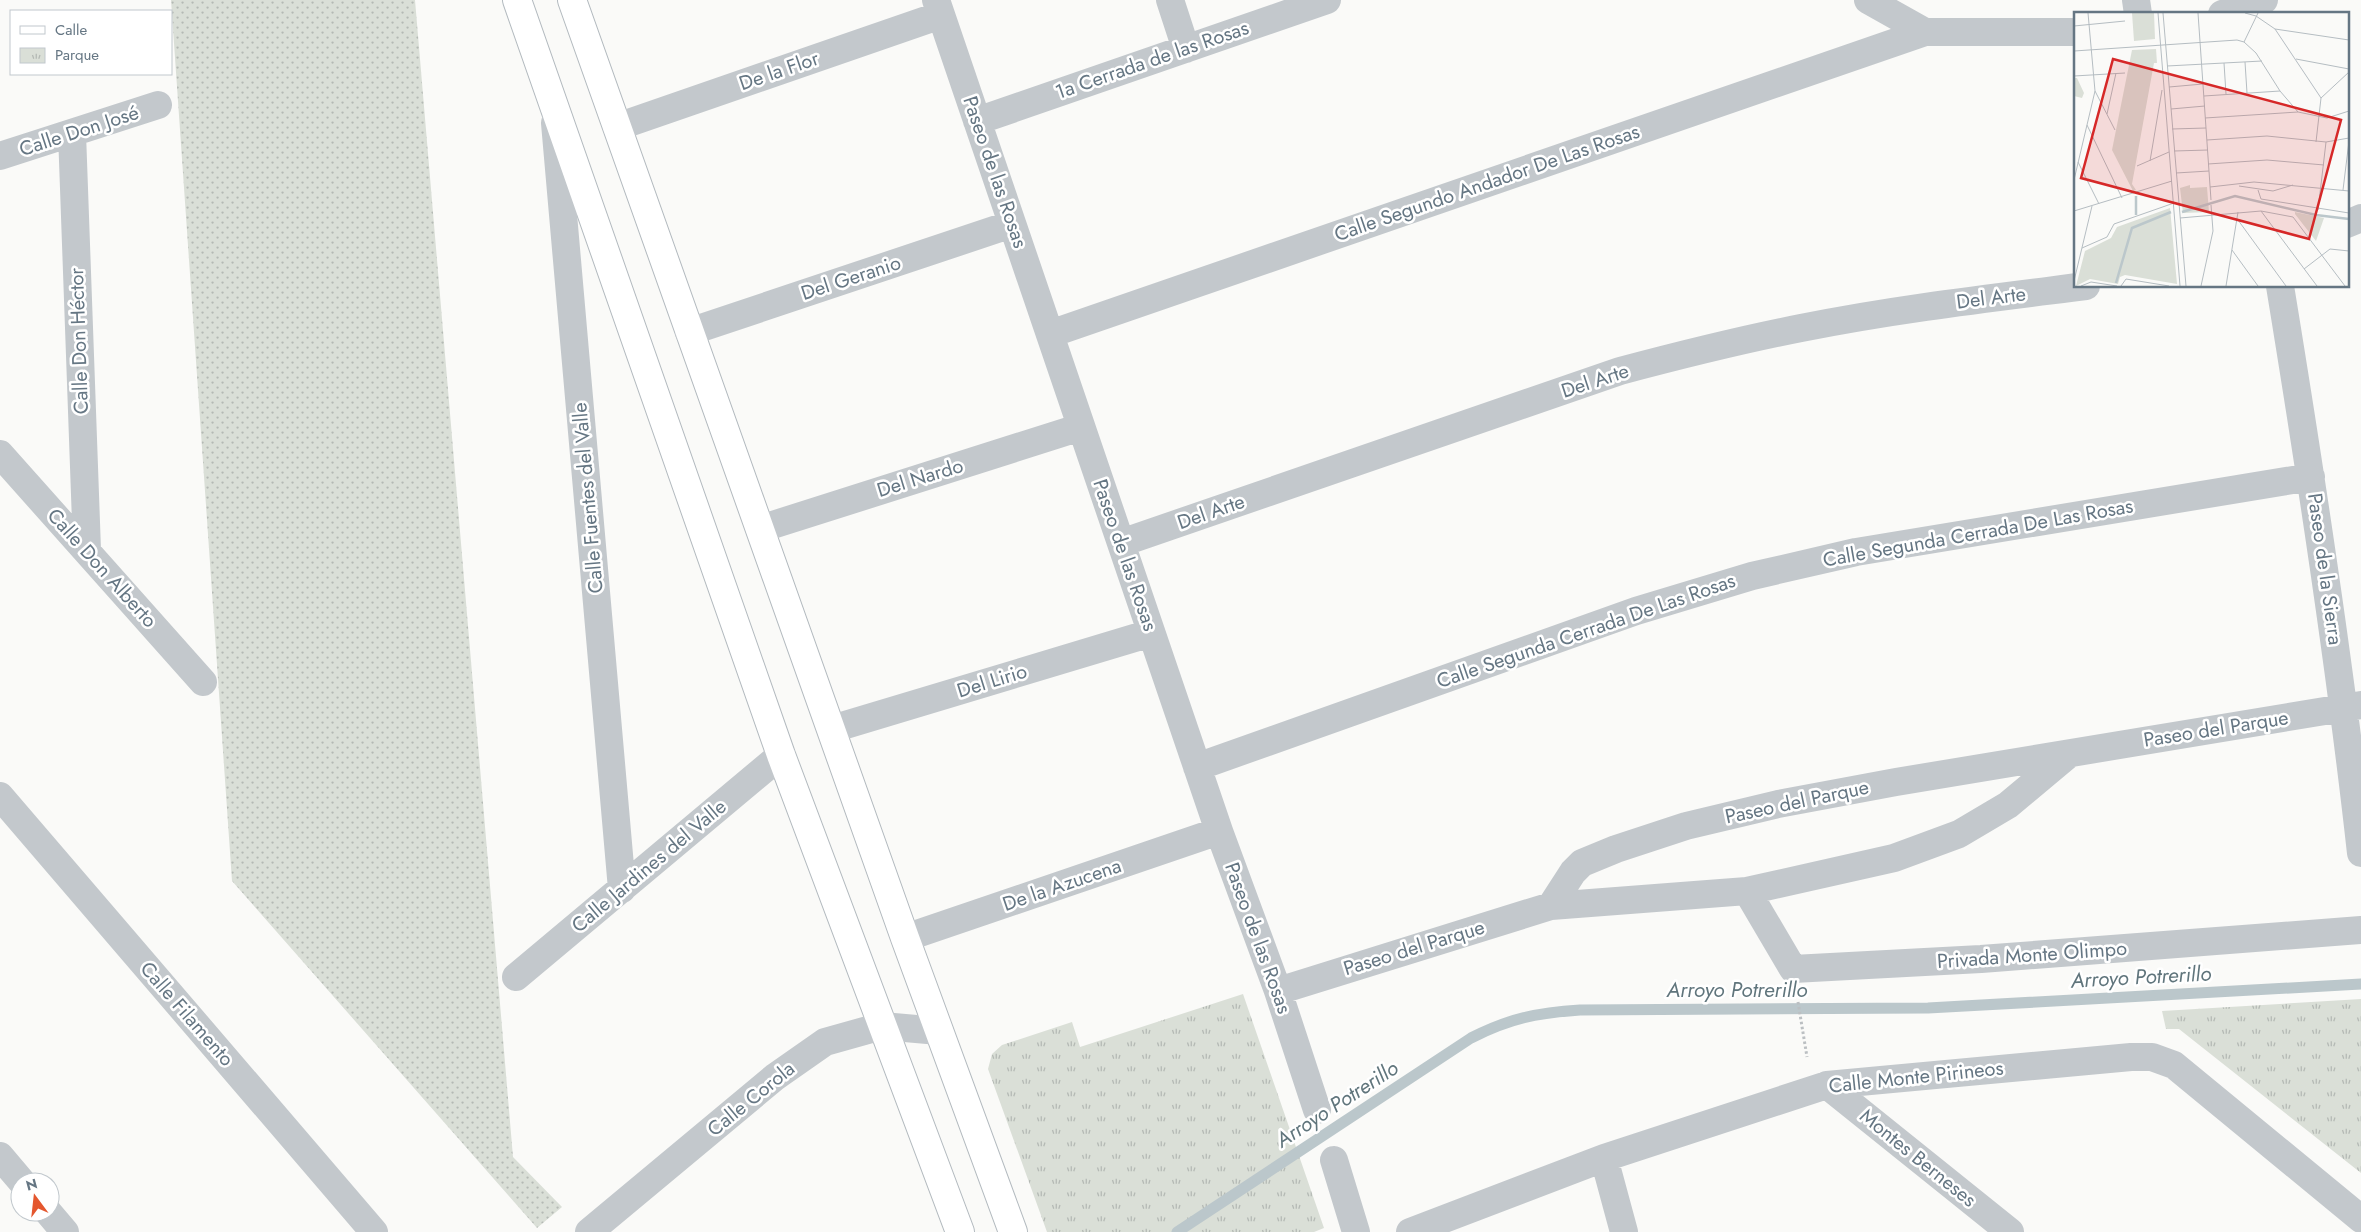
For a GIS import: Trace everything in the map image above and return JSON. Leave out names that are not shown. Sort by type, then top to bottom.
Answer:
[{"type":"street","points":[[517,0],[781,755],[960,1232]]},
{"type":"street","points":[[572,0],[905,938],[1013,1232]]},
{"type":"street","points":[[1170,0],[1186,49]]},
{"type":"street","name":"1a Cerrada de las Rosas","points":[[978,121],[1327,0]]},
{"type":"street","points":[[1868,0],[1925,32],[2074,32]]},
{"type":"street","points":[[2228,12],[2264,0]]},
{"type":"street","name":"De la Flor","points":[[617,128],[939,8]]},
{"type":"street","name":"Paseo de las Rosas","points":[[939,8],[1151,633],[1219,831],[1278,991],[1317,1110]]},
{"type":"street","name":"Calle Segundo Andador De Las Rosas","points":[[1050,334],[1925,32]]},
{"type":"street","name":"Calle Don José","points":[[0,156],[158,106]]},
{"type":"street","name":"Calle Fuentes del Valle","points":[[554,106],[622,889]]},
{"type":"street","name":"Calle Don Héctor","points":[[72,133],[87,550]]},
{"type":"street","points":[[2348,224],[2361,218]]},
{"type":"street","name":"Del Geranio","points":[[689,332],[1012,224]]},
{"type":"street","name":"Del Arte","points":[[1121,543],[1620,371],[1801,328],[1964,301],[2074,287]]},
{"type":"street","name":"Paseo de la Sierra","points":[[2280,288],[2311,478],[2353,706],[2361,853]]},
{"type":"street","name":"Del Nardo","points":[[760,529],[1081,427]]},
{"type":"street","name":"Calle Don Alberto","points":[[0,454],[203,682]]},
{"type":"street","name":"Calle Segunda Cerrada De Las Rosas","points":[[1197,767],[1636,611],[1752,576],[1856,552],[2311,478]]},
{"type":"street","name":"Del Lirio","points":[[832,729],[1151,633]]},
{"type":"street","name":"Paseo del Parque","points":[[1551,906],[1573,872],[1582,863],[1616,848],[1686,826],[1787,802],[2353,706]]},
{"type":"street","name":"Paseo del Parque","points":[[1278,991],[1551,906],[1747,891],[1894,858],[1959,834],[2008,805],[2070,753]]},
{"type":"street","name":"Calle Jardines del Valle","points":[[516,977],[781,755]]},
{"type":"street","name":"Calle Filamento","points":[[0,796],[374,1232]]},
{"type":"street","name":"De la Azucena","points":[[905,938],[1219,831]]},
{"type":"street","name":"Privada Monte Olimpo","points":[[1747,891],[1793,969],[1981,960],[2361,930]]},
{"type":"street","name":"Calle Corola","points":[[588,1232],[775,1077],[825,1042],[882,1026],[939,1031]]},
{"type":"street","name":"Calle Monte Pirineos","points":[[1410,1232],[1604,1158],[1826,1085],[2131,1057],[2163,1059],[2187,1074],[2361,1219]]},
{"type":"street","name":"Montes Berneses","points":[[1826,1085],[2010,1232]]},
{"type":"street","points":[[0,1156],[14,1172]]},
{"type":"street","points":[[1604,1158],[1624,1232]]},
{"type":"street","points":[[1334,1160],[1356,1232]]},
{"type":"street","points":[[56,1222],[65,1232]]},
{"type":"path","points":[[1798,998],[1808,1061]]},
{"type":"green space","points":[[171,0],[415,0],[513,1157],[562,1207],[537,1228],[232,881]]},
{"type":"green space","points":[[1243,994],[1324,1228],[1314,1232],[1047,1232],[988,1069],[992,1054],[1002,1045],[1072,1022],[1080,1047]]},
{"type":"green space","points":[[2361,999],[2361,1173],[2179,1029],[2166,1029],[2162,1011]]},
{"type":"waterway","name":"Arroyo Potrerillo","points":[[1177,1232],[1471,1038],[1511,1021],[1537,1015],[1580,1010],[1928,1008],[2361,984]]}]
